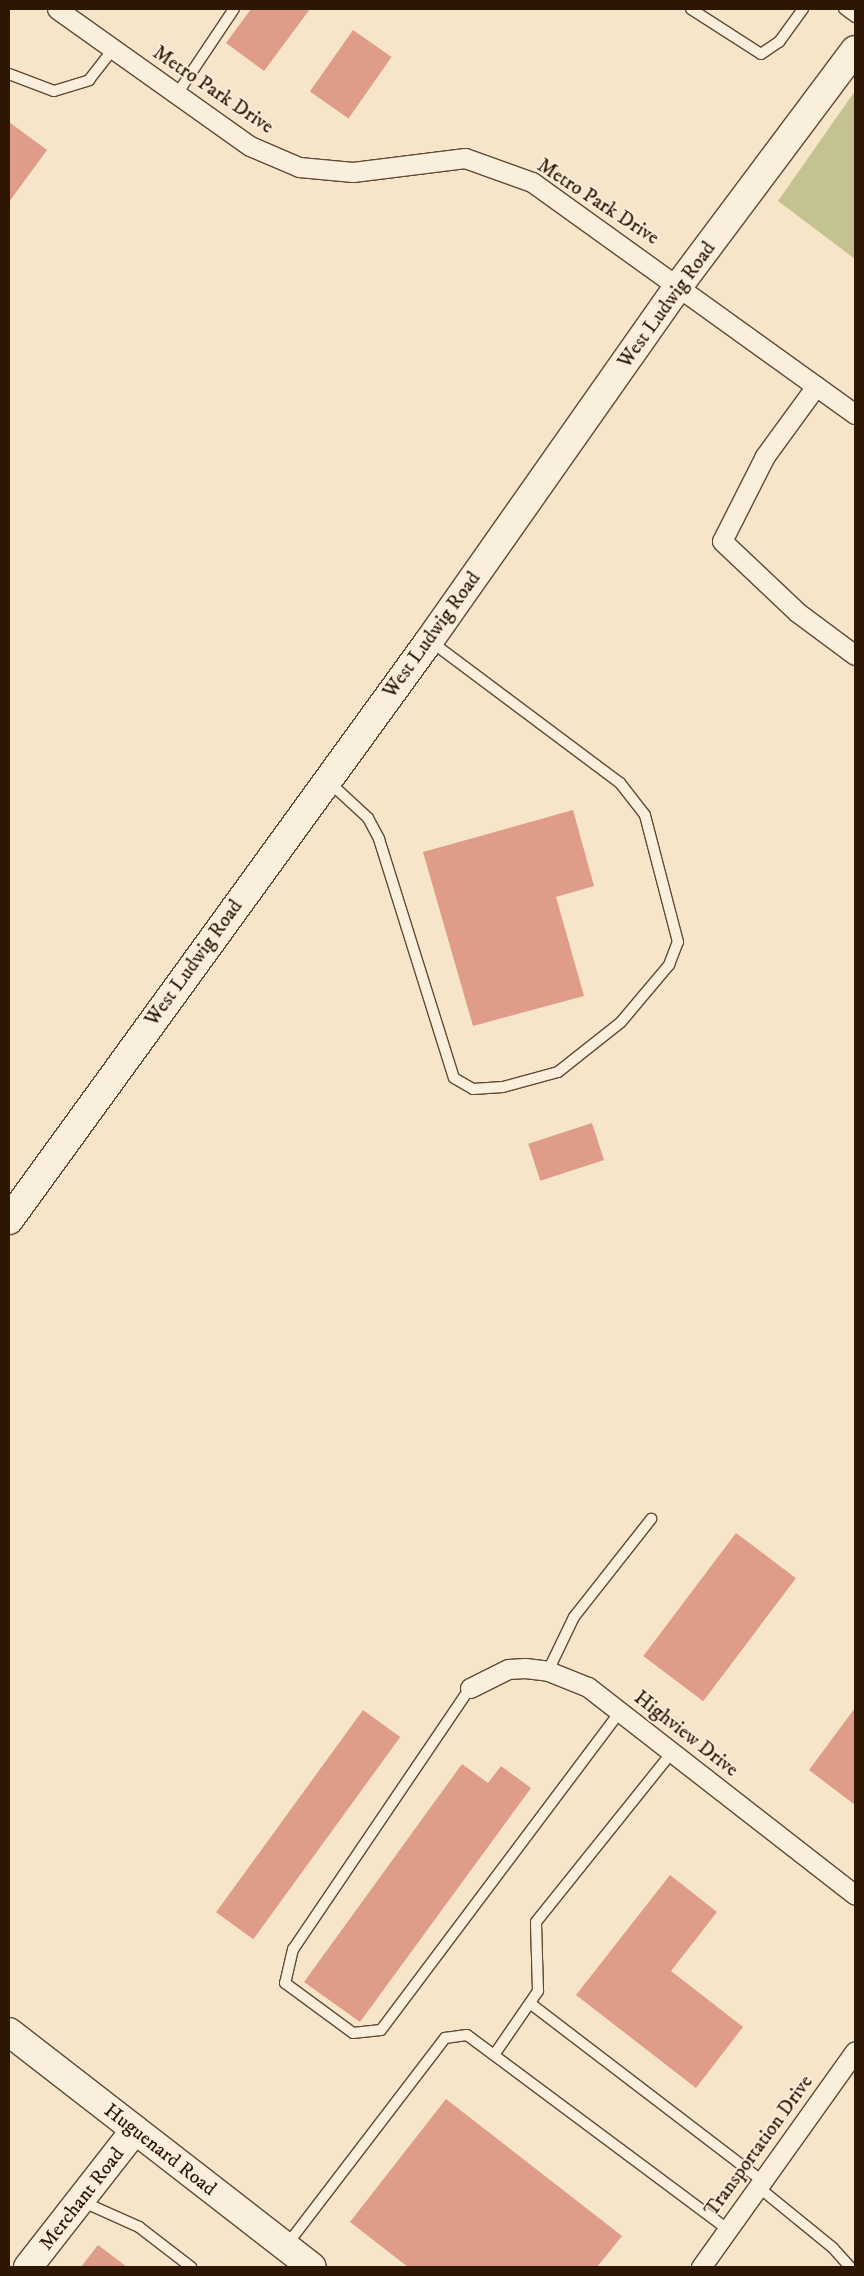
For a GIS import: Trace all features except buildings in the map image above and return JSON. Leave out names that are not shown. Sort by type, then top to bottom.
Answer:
[{"type":"main road","name":"West Ludwig Road","points":[[9,1220],[429,641],[680,284],[855,50]]},
{"type":"main road","name":"Huguenard Road","points":[[9,2032],[312,2267]]},
{"type":"main road","name":"Merchant Road","points":[[28,2267],[135,2130]]},
{"type":"street","name":"Metro Park Drive","points":[[57,9],[250,146],[299,167],[354,172],[465,158],[532,182],[680,284],[855,414]]},
{"type":"street","points":[[816,386],[765,456],[722,541],[797,612],[855,655]]},
{"type":"street","name":"Highview Drive","points":[[470,1688],[508,1668],[548,1671],[588,1687],[855,1895]]},
{"type":"street","name":"Transportation Drive","points":[[701,2267],[759,2183],[854,2054]]},
{"type":"lane","points":[[176,94],[234,9]]},
{"type":"lane","points":[[691,9],[761,54],[779,42],[804,9]]},
{"type":"lane","points":[[844,9],[855,17]]},
{"type":"lane","points":[[9,74],[54,91],[89,80],[113,49]]},
{"type":"lane","points":[[327,780],[368,818],[379,838],[454,1078],[473,1089],[503,1087],[558,1072],[621,1022],[669,965],[678,942],[645,815],[620,783],[429,641]]},
{"type":"lane","points":[[548,1671],[574,1616],[650,1519]]},
{"type":"lane","points":[[470,1688],[293,1948],[284,1982],[353,2033],[381,2030],[620,1712]]},
{"type":"lane","points":[[494,2055],[531,2004],[538,1991],[536,1922],[672,1752]]},
{"type":"lane","points":[[531,2004],[759,2183],[833,2248],[850,2267]]},
{"type":"lane","points":[[285,2247],[445,2038],[467,2035],[727,2229]]},
{"type":"lane","points":[[80,2201],[139,2228],[191,2267]]},
{"type":"shaded area","points":[[855,91],[855,259],[778,201]]}]
